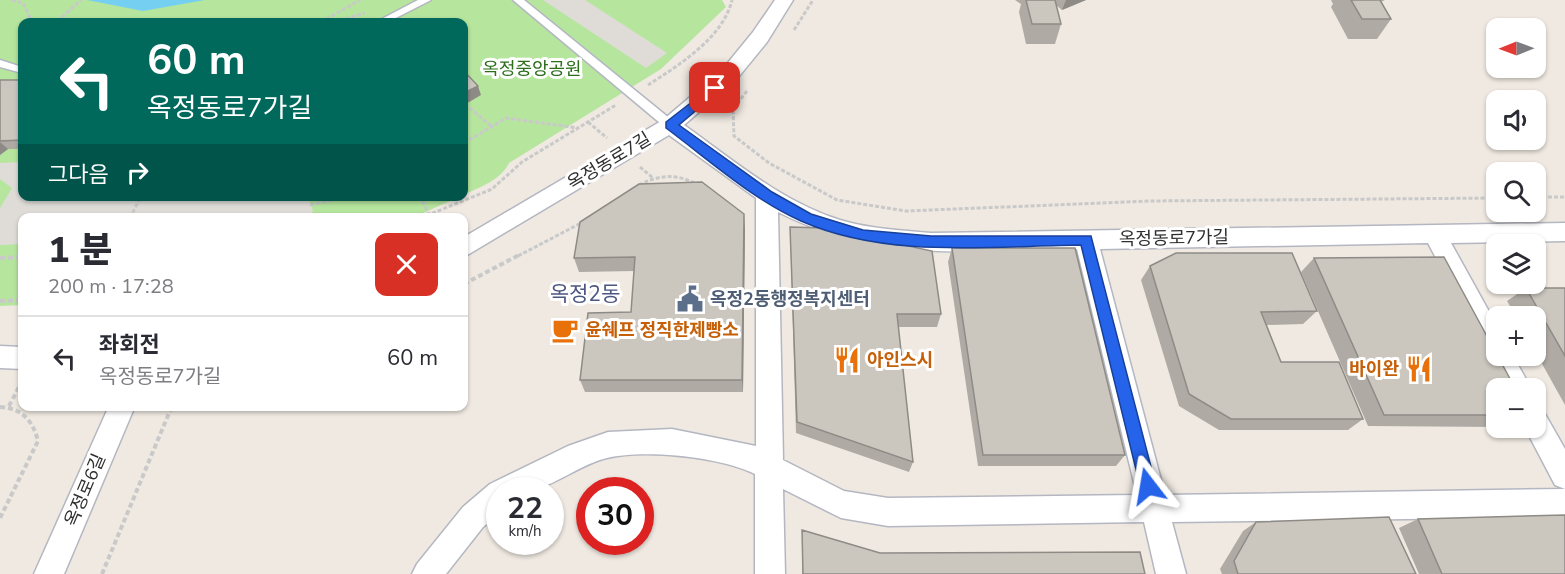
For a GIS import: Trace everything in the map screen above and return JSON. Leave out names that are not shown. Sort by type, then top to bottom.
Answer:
[{"type":"street","name":"옥정동로7길","points":[[468,246],[670,125],[729,75],[760,37],[784,0]]},
{"type":"street","name":"옥정동로7가길","points":[[670,125],[767,196],[806,218],[863,235],[931,242],[1565,232]]},
{"type":"street","points":[[767,196],[771,468],[770,574]]},
{"type":"street","points":[[1434,233],[1486,330]]},
{"type":"street","points":[[1086,240],[1171,574]]},
{"type":"street","points":[[0,357],[18,358]]},
{"type":"street","name":"옥정로6길","points":[[49,574],[120,411]]},
{"type":"street","points":[[1544,438],[1565,477]]},
{"type":"street","points":[[532,477],[568,459],[608,445],[672,442],[745,455],[841,504],[866,510],[1154,509],[1565,503]]},
{"type":"street","points":[[427,574],[473,517],[486,506]]},
{"type":"lane","points":[[389,18],[426,0]]},
{"type":"lane","points":[[518,0],[670,125]]},
{"type":"lane","points":[[0,63],[18,69]]},
{"type":"path","points":[[12,0],[23,3],[30,18]]},
{"type":"path","points":[[61,18],[81,0]]},
{"type":"path","points":[[328,18],[360,0]]},
{"type":"path","points":[[468,199],[492,189],[522,162],[633,95],[693,54],[730,12],[732,0]]},
{"type":"path","points":[[789,38],[813,0]]},
{"type":"path","points":[[753,84],[733,110],[731,119],[734,136],[769,163],[837,200],[906,211],[1150,201],[1486,198]]},
{"type":"path","points":[[468,107],[491,126]]},
{"type":"path","points":[[468,140],[509,118],[578,128]]},
{"type":"path","points":[[632,190],[663,175],[676,175],[698,185]]},
{"type":"path","points":[[1546,197],[1565,197]]},
{"type":"path","points":[[310,205],[328,201]]},
{"type":"path","points":[[432,213],[462,201]]},
{"type":"path","points":[[468,282],[588,219]]},
{"type":"path","points":[[0,258],[18,257]]},
{"type":"path","points":[[0,301],[18,300]]},
{"type":"path","points":[[9,406],[18,388]]},
{"type":"path","points":[[0,407],[9,406],[18,409]]},
{"type":"path","points":[[0,518],[38,441],[35,427],[22,411]]},
{"type":"path","points":[[102,574],[170,411]]},
{"type":"green space","name":"옥정중앙공원","points":[[0,0],[722,0],[726,7],[661,69],[509,163],[501,174],[468,193],[468,18],[18,18],[18,201],[450,201],[423,213],[18,213],[18,305],[0,306]]},
{"type":"shaded area","points":[[543,0],[585,0],[667,53],[646,68]]},
{"type":"shaded area","points":[[18,162],[18,201],[309,201],[313,211],[312,213],[18,213],[18,244],[0,245],[0,208],[12,188],[0,179],[0,163]]},
{"type":"water","points":[[87,0],[205,0],[143,11]]},
{"type":"building","points":[[1026,0],[1055,0],[1061,24],[1032,24]]},
{"type":"building","points":[[1351,0],[1380,0],[1391,19],[1362,19]]},
{"type":"building","points":[[468,75],[478,86],[468,91]]},
{"type":"building","points":[[0,80],[18,80],[18,140],[0,141]]},
{"type":"building","name":"옥정2동행정복지센터","points":[[702,182],[744,214],[742,380],[580,380],[588,313],[631,312],[635,257],[574,258],[580,222],[639,184]]},
{"type":"building","points":[[790,227],[824,228],[932,251],[941,314],[897,314],[913,462],[797,422]]},
{"type":"building","points":[[952,248],[1075,248],[1125,455],[983,455]]},
{"type":"building","points":[[1176,253],[1292,253],[1317,311],[1261,312],[1281,362],[1339,362],[1363,419],[1231,419],[1189,394],[1150,266]]},
{"type":"building","points":[[1444,257],[1486,334],[1486,366],[1503,366],[1510,378],[1486,378],[1486,415],[1384,415],[1314,258]]},
{"type":"building","points":[[1546,288],[1565,288],[1565,356],[1546,323],[1546,306],[1536,306],[1529,294],[1546,294]]},
{"type":"building","points":[[1565,515],[1565,574],[1442,574],[1418,519]]},
{"type":"building","points":[[1389,517],[1416,574],[1238,574],[1234,561],[1256,522]]},
{"type":"building","points":[[802,530],[880,553],[1140,552],[1145,574],[803,574]]},
{"type":"place","name":"옥정2동행정복지센터","points":[[690,299]]},
{"type":"place","name":"윤쉐프 정직한제빵소","points":[[565,330]]},
{"type":"place","name":"아인스시","points":[[847,360]]},
{"type":"place","name":"바이완","points":[[1419,369]]},
{"type":"district","name":"옥정2동","points":[[585,294]]},
{"type":"route","points":[[715,88],[670,125],[767,196],[806,218],[863,235],[931,242],[1086,240],[1148,486]]}]
